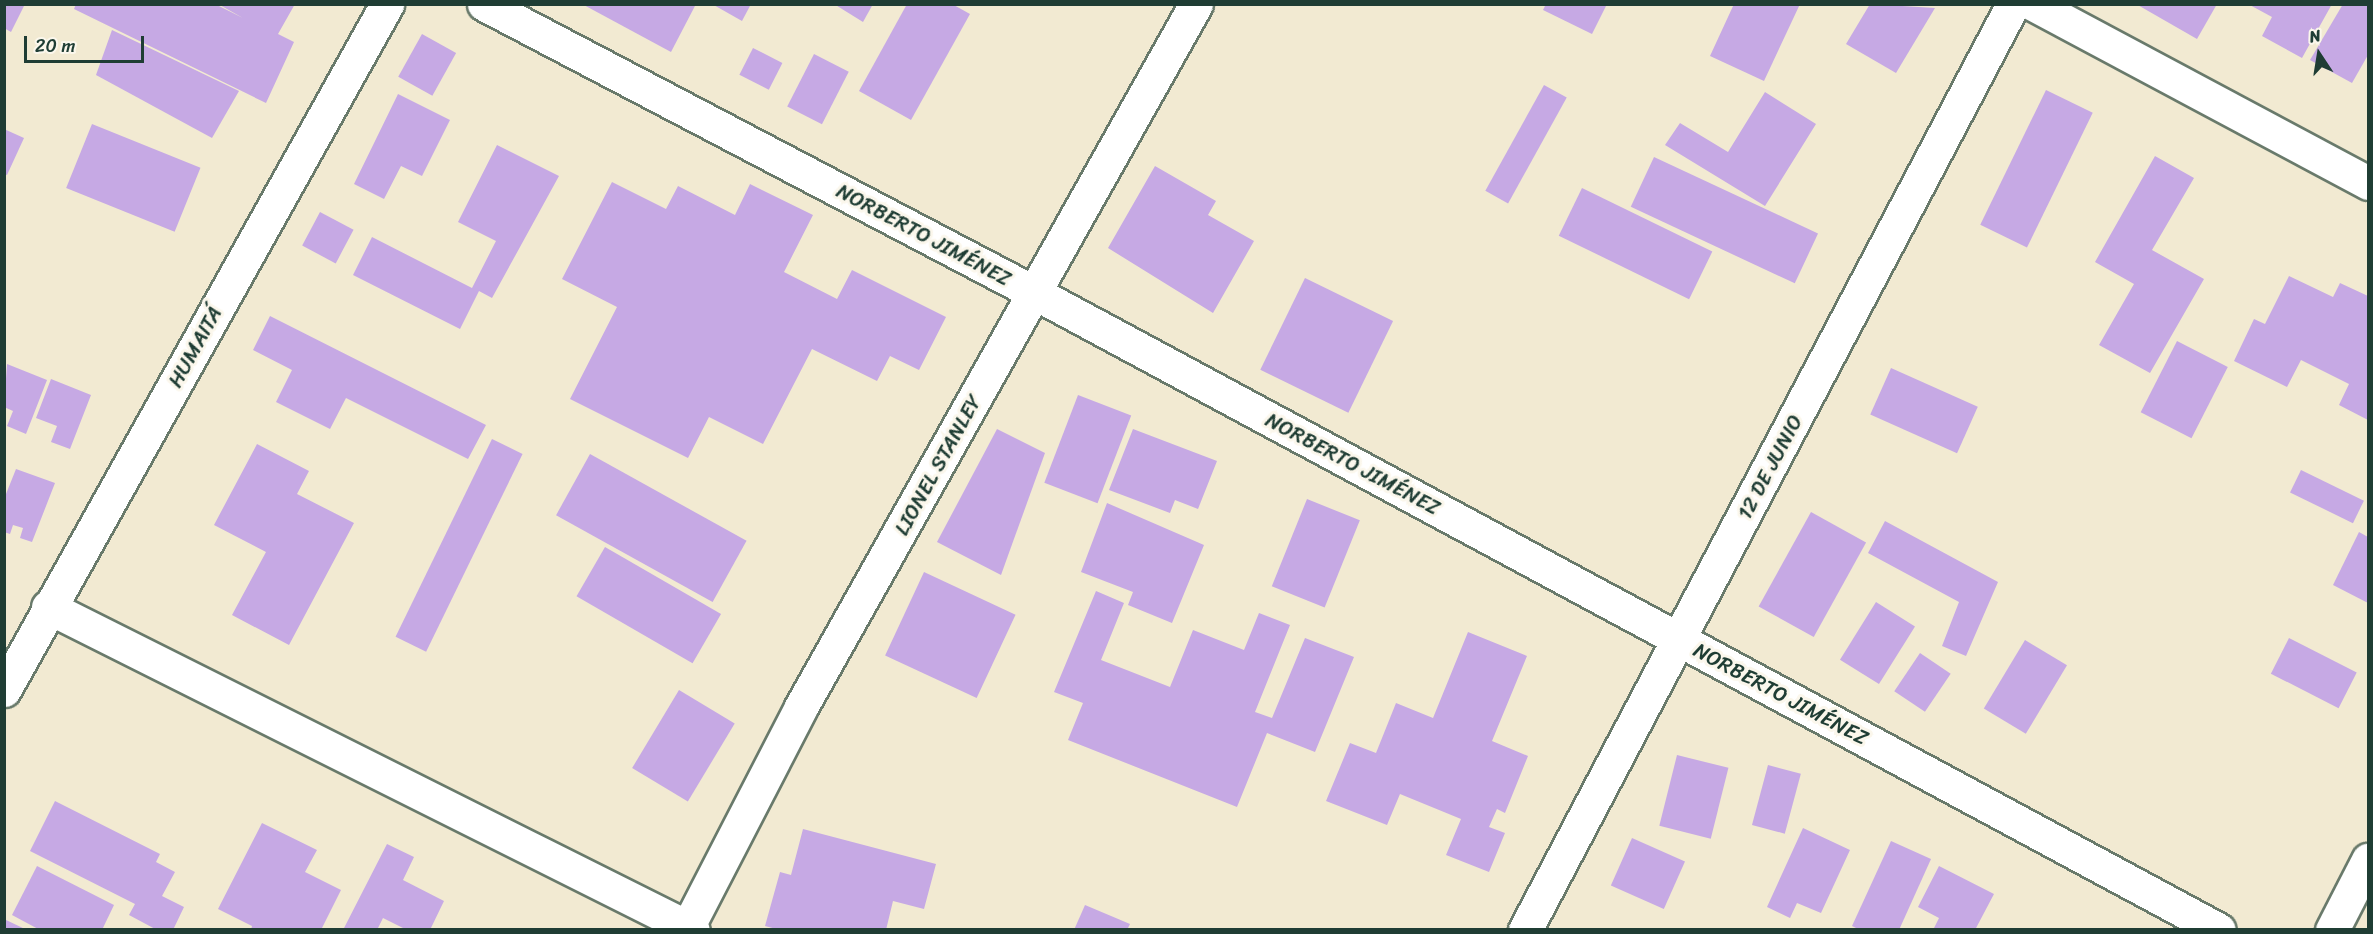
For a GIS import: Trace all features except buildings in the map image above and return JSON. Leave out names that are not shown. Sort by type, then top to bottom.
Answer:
[{"type":"street","name":"HUMAITÁ","points":[[4,690],[48,607],[387,4]]},
{"type":"street","name":"NORBERTO JIMÉNEZ","points":[[484,4],[1035,293],[2219,930]]},
{"type":"street","name":"LIONEL STANLEY","points":[[689,929],[801,707],[1196,4]]},
{"type":"street","name":"12 DE JUNIO","points":[[1526,930],[2013,4]]},
{"type":"street","points":[[2033,4],[2368,183]]},
{"type":"street","points":[[48,607],[689,929]]},
{"type":"street","points":[[2332,930],[2368,860]]}]
